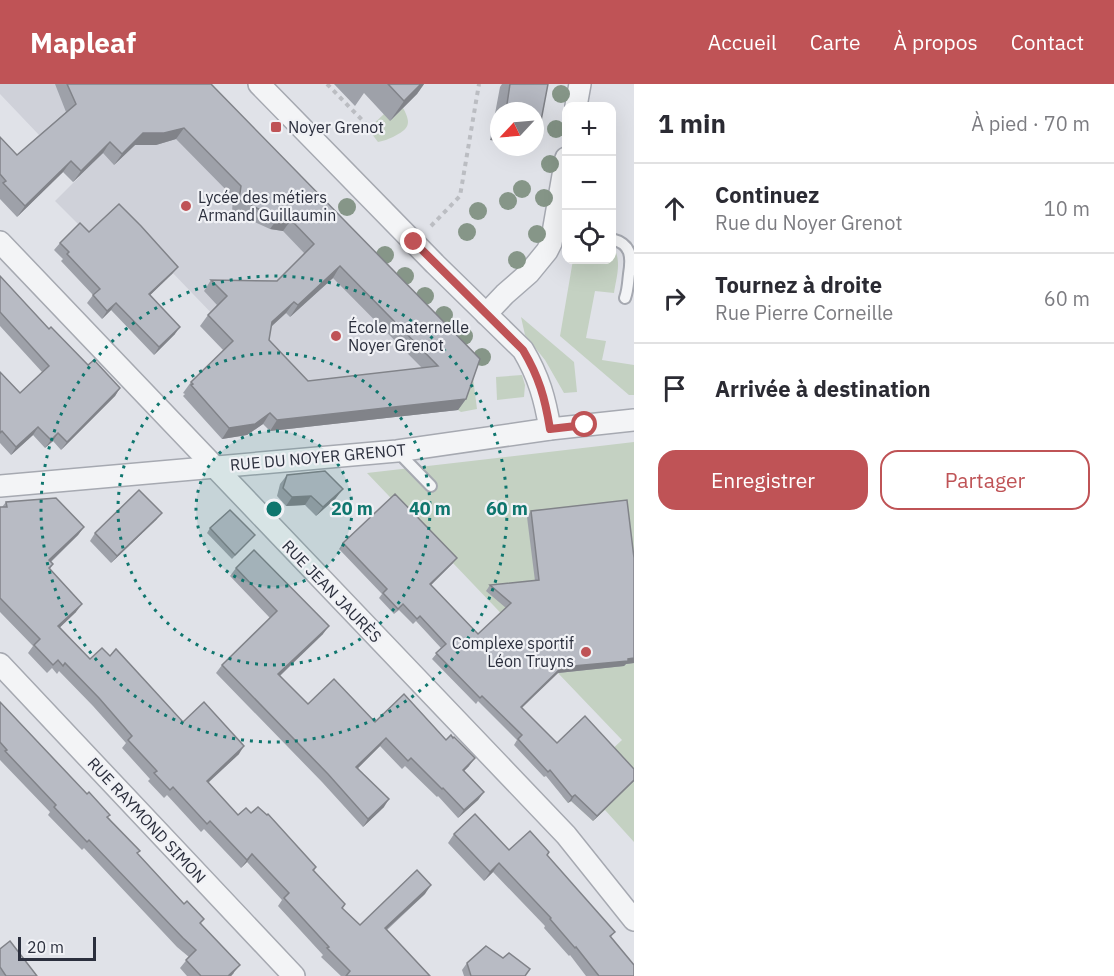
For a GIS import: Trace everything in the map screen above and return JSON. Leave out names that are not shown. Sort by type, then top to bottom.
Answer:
[{"type":"street","points":[[259,84],[523,350],[542,390],[550,429]]},
{"type":"street","points":[[577,102],[580,84]]},
{"type":"street","points":[[486,314],[529,273],[547,251],[559,228],[562,202]]},
{"type":"street","name":"RUE JEAN JAURÈS","points":[[0,242],[566,835],[634,920]]},
{"type":"street","name":"RUE DU NOYER GRENOT","points":[[0,486],[397,451],[550,429],[634,420]]},
{"type":"street","name":"RUE RAYMOND SIMON","points":[[0,664],[294,976]]},
{"type":"lane","points":[[616,240],[623,243],[631,259],[625,298]]},
{"type":"lane","points":[[397,451],[431,486]]},
{"type":"path","points":[[327,84],[365,123]]},
{"type":"path","points":[[428,229],[460,196],[479,84]]},
{"type":"shaded area","name":"Lycée des métiers Armand Guillaumin","points":[[0,84],[189,84],[472,370],[458,410],[319,425],[143,242],[88,234],[55,201],[79,177],[0,94]]},
{"type":"green space","points":[[403,108],[408,122],[406,129],[378,142],[368,129],[384,114],[391,120]]},
{"type":"green space","points":[[616,254],[618,263],[614,293],[595,291],[586,338],[606,341],[602,360],[634,365],[634,395],[629,395],[560,336],[572,264],[616,264]]},
{"type":"green space","points":[[521,317],[574,362],[577,392],[564,393],[545,360],[525,335]]},
{"type":"green space","points":[[472,370],[477,409],[461,412],[458,410]]},
{"type":"green space","points":[[522,375],[525,385],[524,397],[497,400],[496,377]]},
{"type":"green space","name":"Complexe sportif Léon Truyns","points":[[634,442],[634,842],[605,810],[593,821],[562,796],[622,740],[367,473]]},
{"type":"building","points":[[67,84],[211,84],[480,359],[466,399],[277,420],[270,413],[255,424],[229,428],[191,385],[193,384],[191,382],[233,341],[208,315],[227,296],[211,280],[277,281],[314,244],[291,220],[278,218],[239,200],[241,186],[184,128],[164,133],[143,133],[122,154],[110,142],[81,171],[71,161],[25,206],[3,183],[6,181],[0,174],[0,137],[17,155],[76,104]],"holes":[[[340,266],[438,366],[308,381],[269,340],[272,322],[294,302],[298,305]]]},
{"type":"building","points":[[388,84],[421,84],[404,101]]},
{"type":"building","points":[[510,84],[548,84],[544,105],[544,102],[507,102]]},
{"type":"building","points":[[119,204],[178,267],[149,294],[180,327],[159,347],[116,303],[107,311],[93,295],[100,289],[67,254],[69,252],[60,243],[80,223],[89,232]]},
{"type":"building","points":[[0,276],[49,329],[51,327],[88,365],[94,360],[120,388],[67,442],[58,433],[51,440],[38,427],[16,447],[2,431],[0,433],[0,372],[20,393],[49,366],[0,312]]},
{"type":"building","points":[[325,471],[343,489],[323,507],[311,496],[292,497],[283,488],[287,475]]},
{"type":"building","points":[[139,490],[162,513],[117,556],[95,533]]},
{"type":"building","points":[[395,494],[457,558],[430,584],[478,634],[511,603],[490,585],[539,580],[531,511],[627,500],[634,558],[634,658],[628,661],[562,667],[521,707],[557,743],[585,716],[634,769],[634,780],[597,816],[575,795],[572,797],[550,770],[548,772],[518,739],[522,735],[482,696],[480,698],[436,653],[446,644],[420,616],[417,619],[403,604],[398,609],[383,593],[387,589],[343,543]]},
{"type":"building","points":[[56,498],[84,527],[49,560],[53,564],[49,568],[82,604],[58,626],[90,659],[102,648],[110,656],[116,649],[183,722],[204,702],[244,746],[207,781],[238,815],[246,808],[251,813],[258,807],[268,814],[316,867],[313,870],[345,904],[342,908],[360,925],[417,870],[431,885],[385,928],[430,976],[346,976],[350,971],[284,898],[289,893],[252,854],[247,860],[210,821],[207,824],[173,787],[170,790],[154,773],[157,771],[128,740],[132,736],[99,698],[65,663],[63,666],[58,660],[53,665],[34,645],[40,639],[0,598],[0,507],[7,507],[6,502]]},
{"type":"building","points":[[230,510],[255,535],[235,555],[210,528]]},
{"type":"building","points":[[254,550],[329,626],[278,674],[308,704],[334,679],[375,722],[404,694],[446,740],[451,735],[475,758],[463,770],[484,792],[464,810],[411,758],[408,761],[386,738],[356,767],[389,799],[368,819],[328,774],[222,665],[277,611],[236,568]]},
{"type":"building","points":[[0,702],[87,794],[89,792],[110,815],[107,817],[140,851],[137,853],[184,904],[187,901],[204,919],[200,923],[240,965],[228,976],[201,976],[186,960],[196,950],[89,840],[87,842],[5,751],[7,750],[0,742]]},
{"type":"building","points":[[475,814],[509,850],[530,831],[549,852],[547,855],[615,932],[610,936],[634,965],[634,976],[599,976],[551,918],[499,863],[490,872],[454,834]]},
{"type":"building","points":[[10,941],[37,976],[6,976],[0,967],[0,949]]},
{"type":"building","points":[[486,946],[503,958],[509,953],[530,969],[525,976],[471,976],[467,963]]},
{"type":"place","name":"Noyer Grenot","points":[[276,127]]},
{"type":"place","name":"Lycée des métiers Armand Guillaumin","points":[[186,206]]},
{"type":"place","name":"École maternelle Noyer Grenot","points":[[336,336]]},
{"type":"place","name":"Complexe sportif Léon Truyns","points":[[586,652]]},
{"type":"route","points":[[414,242],[523,350],[538,377],[546,401],[550,429],[585,425]]}]
